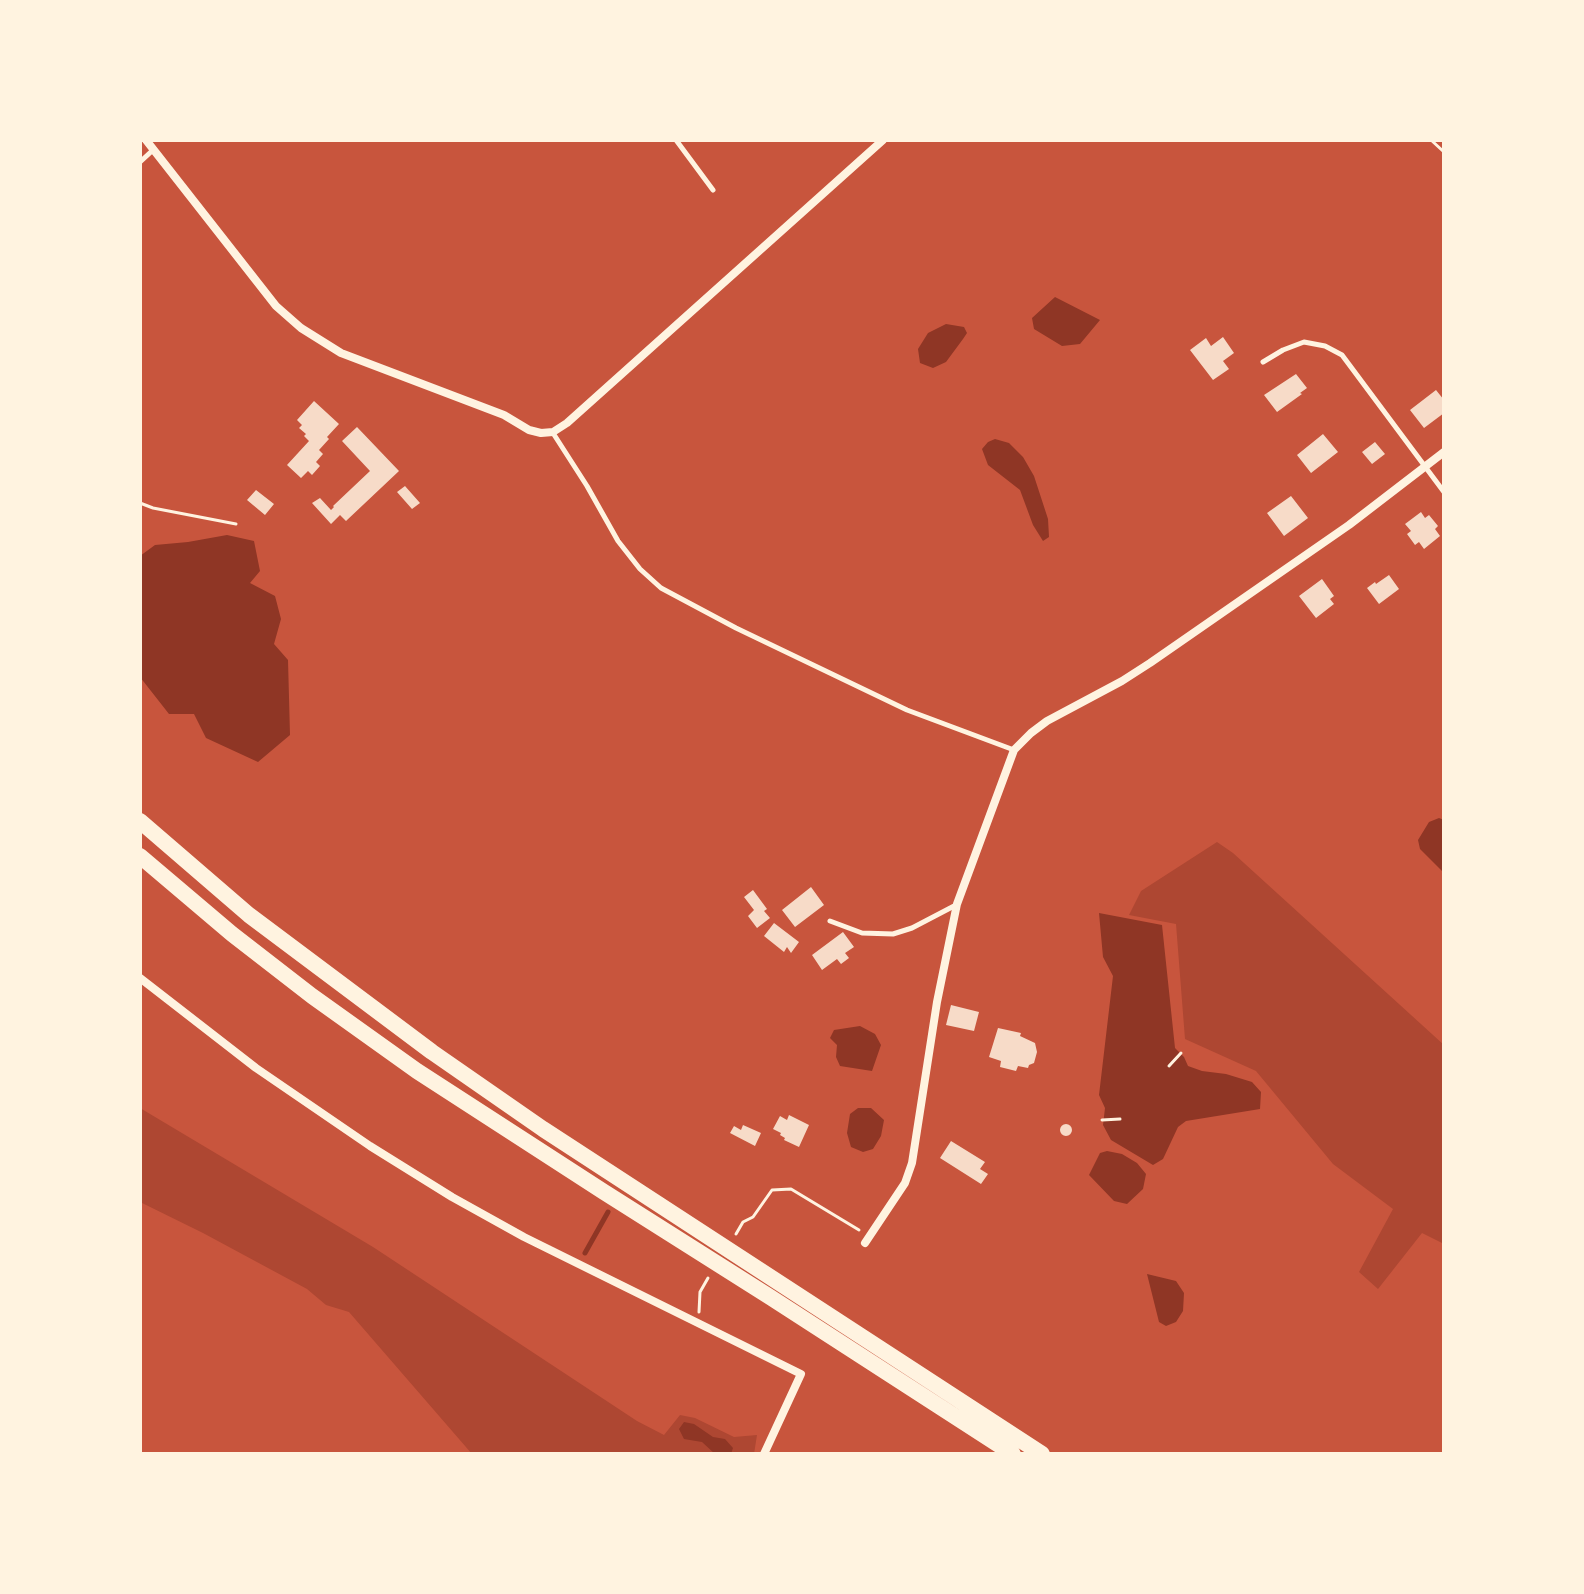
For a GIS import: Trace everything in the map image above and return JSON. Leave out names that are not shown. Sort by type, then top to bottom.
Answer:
[{"type":"main road","points":[[140,821],[249,915],[432,1052],[556,1137],[1042,1454]]},
{"type":"main road","points":[[140,856],[232,934],[417,1071],[1013,1454]]},
{"type":"street","points":[[146,140],[276,306],[301,328],[341,353],[504,415],[529,430],[541,433],[553,432],[567,423],[883,140]]},
{"type":"street","points":[[868,1239],[905,1183],[912,1163],[937,1002],[957,904],[1014,750],[1047,721],[1150,663],[1349,525],[1444,452]]},
{"type":"street","points":[[140,978],[256,1068],[370,1146],[452,1197],[524,1237],[801,1374],[764,1454]]},
{"type":"lane","points":[[676,140],[713,190]]},
{"type":"lane","points":[[140,162],[153,150]]},
{"type":"lane","points":[[1263,362],[1304,342],[1325,346],[1342,355],[1444,492]]},
{"type":"lane","points":[[553,432],[618,541],[640,569],[661,588],[736,628],[907,710],[1014,750]]},
{"type":"lane","points":[[830,921],[862,933],[893,934],[912,928],[957,904]]},
{"type":"path","points":[[1431,140],[1444,152]]},
{"type":"path","points":[[140,503],[236,524]]},
{"type":"path","points":[[1169,1066],[1181,1053]]},
{"type":"path","points":[[1102,1120],[1120,1119]]},
{"type":"path","points":[[736,1234],[772,1190],[791,1189],[868,1239]]},
{"type":"path","points":[[698,1324],[700,1292],[714,1269]]},
{"type":"shaded area","points":[[1055,297],[1100,320],[1080,344],[1062,346],[1034,329],[1032,318]]},
{"type":"shaded area","points":[[946,324],[964,327],[967,333],[946,362],[933,368],[920,363],[918,349],[928,333]]},
{"type":"shaded area","points":[[995,439],[1009,443],[1023,457],[1034,476],[1048,519],[1049,537],[1043,541],[1033,525],[1020,490],[988,465],[982,449]]},
{"type":"shaded area","points":[[227,535],[254,541],[260,571],[250,583],[275,596],[281,619],[274,644],[288,660],[290,735],[258,762],[206,738],[194,714],[169,714],[140,677],[140,556],[155,545]]},
{"type":"shaded area","points":[[1439,818],[1444,820],[1444,873],[1420,849],[1418,840],[1429,822]]},
{"type":"shaded area","points":[[1217,842],[1233,853],[1444,1045],[1444,1244],[1422,1233],[1378,1289],[1359,1272],[1393,1209],[1333,1164],[1256,1071],[1185,1039],[1176,924],[1129,915],[1141,891]]},
{"type":"shaded area","points":[[1099,913],[1162,925],[1175,1048],[1188,1066],[1252,1082],[1261,1092],[1260,1109],[1186,1121],[1178,1127],[1163,1159],[1153,1165],[1111,1140],[1103,1125],[1105,1108],[1099,1095],[1113,976],[1103,957]]},
{"type":"shaded area","points":[[860,1026],[875,1034],[881,1045],[872,1071],[840,1066],[836,1057],[837,1045],[830,1038],[834,1030]]},
{"type":"shaded area","points":[[140,1108],[373,1247],[637,1421],[664,1435],[680,1415],[695,1418],[734,1437],[757,1435],[754,1454],[472,1454],[349,1312],[326,1305],[307,1289],[140,1202]]},
{"type":"shaded area","points":[[858,1108],[871,1108],[884,1120],[881,1136],[873,1149],[863,1152],[851,1147],[847,1133],[850,1114]]},
{"type":"shaded area","points":[[1100,1153],[1122,1154],[1137,1163],[1146,1174],[1143,1189],[1127,1204],[1114,1201],[1089,1175]]},
{"type":"shaded area","points":[[1147,1274],[1176,1281],[1184,1293],[1183,1311],[1176,1322],[1166,1326],[1159,1322]]},
{"type":"shaded area","points":[[684,1422],[694,1424],[713,1437],[725,1439],[733,1448],[731,1454],[715,1454],[702,1442],[684,1439],[679,1429]]},
{"type":"building","points":[[1223,337],[1234,353],[1223,361],[1229,369],[1213,380],[1190,350],[1206,338],[1211,346]]},
{"type":"building","points":[[1296,374],[1307,388],[1277,412],[1264,395]]},
{"type":"building","points":[[1436,390],[1444,400],[1444,413],[1424,428],[1410,410]]},
{"type":"building","points":[[314,401],[339,424],[319,450],[323,454],[316,462],[320,466],[312,475],[308,471],[301,478],[287,465],[309,441],[297,420]]},
{"type":"building","points":[[357,427],[399,471],[346,521],[340,515],[331,524],[312,503],[320,498],[331,510],[370,471],[342,441]]},
{"type":"building","points":[[1323,434],[1338,452],[1311,473],[1297,455]]},
{"type":"building","points":[[1375,442],[1385,454],[1372,464],[1362,452]]},
{"type":"building","points":[[405,486],[420,503],[412,509],[397,492]]},
{"type":"building","points":[[256,490],[274,504],[265,515],[247,500]]},
{"type":"building","points":[[1291,496],[1308,518],[1284,536],[1267,513]]},
{"type":"building","points":[[1421,512],[1425,518],[1429,515],[1438,526],[1435,529],[1440,536],[1424,549],[1419,542],[1415,545],[1407,534],[1411,531],[1405,524]]},
{"type":"building","points":[[1389,575],[1399,589],[1379,604],[1367,588]]},
{"type":"building","points":[[1322,579],[1334,596],[1330,599],[1334,604],[1316,618],[1299,596]]},
{"type":"building","points":[[811,887],[824,905],[795,927],[782,910]]},
{"type":"building","points":[[753,890],[770,918],[757,928],[748,916],[754,910],[744,897]]},
{"type":"building","points":[[774,923],[799,942],[791,953],[787,947],[784,952],[764,936]]},
{"type":"building","points":[[843,932],[854,947],[845,953],[849,958],[841,964],[837,959],[822,970],[812,955]]},
{"type":"building","points":[[951,1005],[979,1012],[974,1031],[946,1025]]},
{"type":"building","points":[[998,1028],[1021,1033],[1020,1036],[1035,1043],[1037,1052],[1034,1063],[1028,1068],[1018,1066],[1016,1071],[1000,1067],[1001,1061],[989,1057]]},
{"type":"building","points":[[789,1115],[809,1125],[799,1147],[784,1140],[781,1133],[773,1129],[780,1116],[787,1120]]},
{"type":"building","points":[[1066,1124],[1072,1130],[1066,1136],[1060,1130]]},
{"type":"building","points":[[743,1125],[761,1133],[755,1146],[730,1133],[734,1126],[741,1130]]},
{"type":"building","points":[[951,1141],[985,1162],[980,1169],[988,1174],[981,1184],[940,1158]]},
{"type":"waterway","points":[[585,1253],[608,1212]]}]
